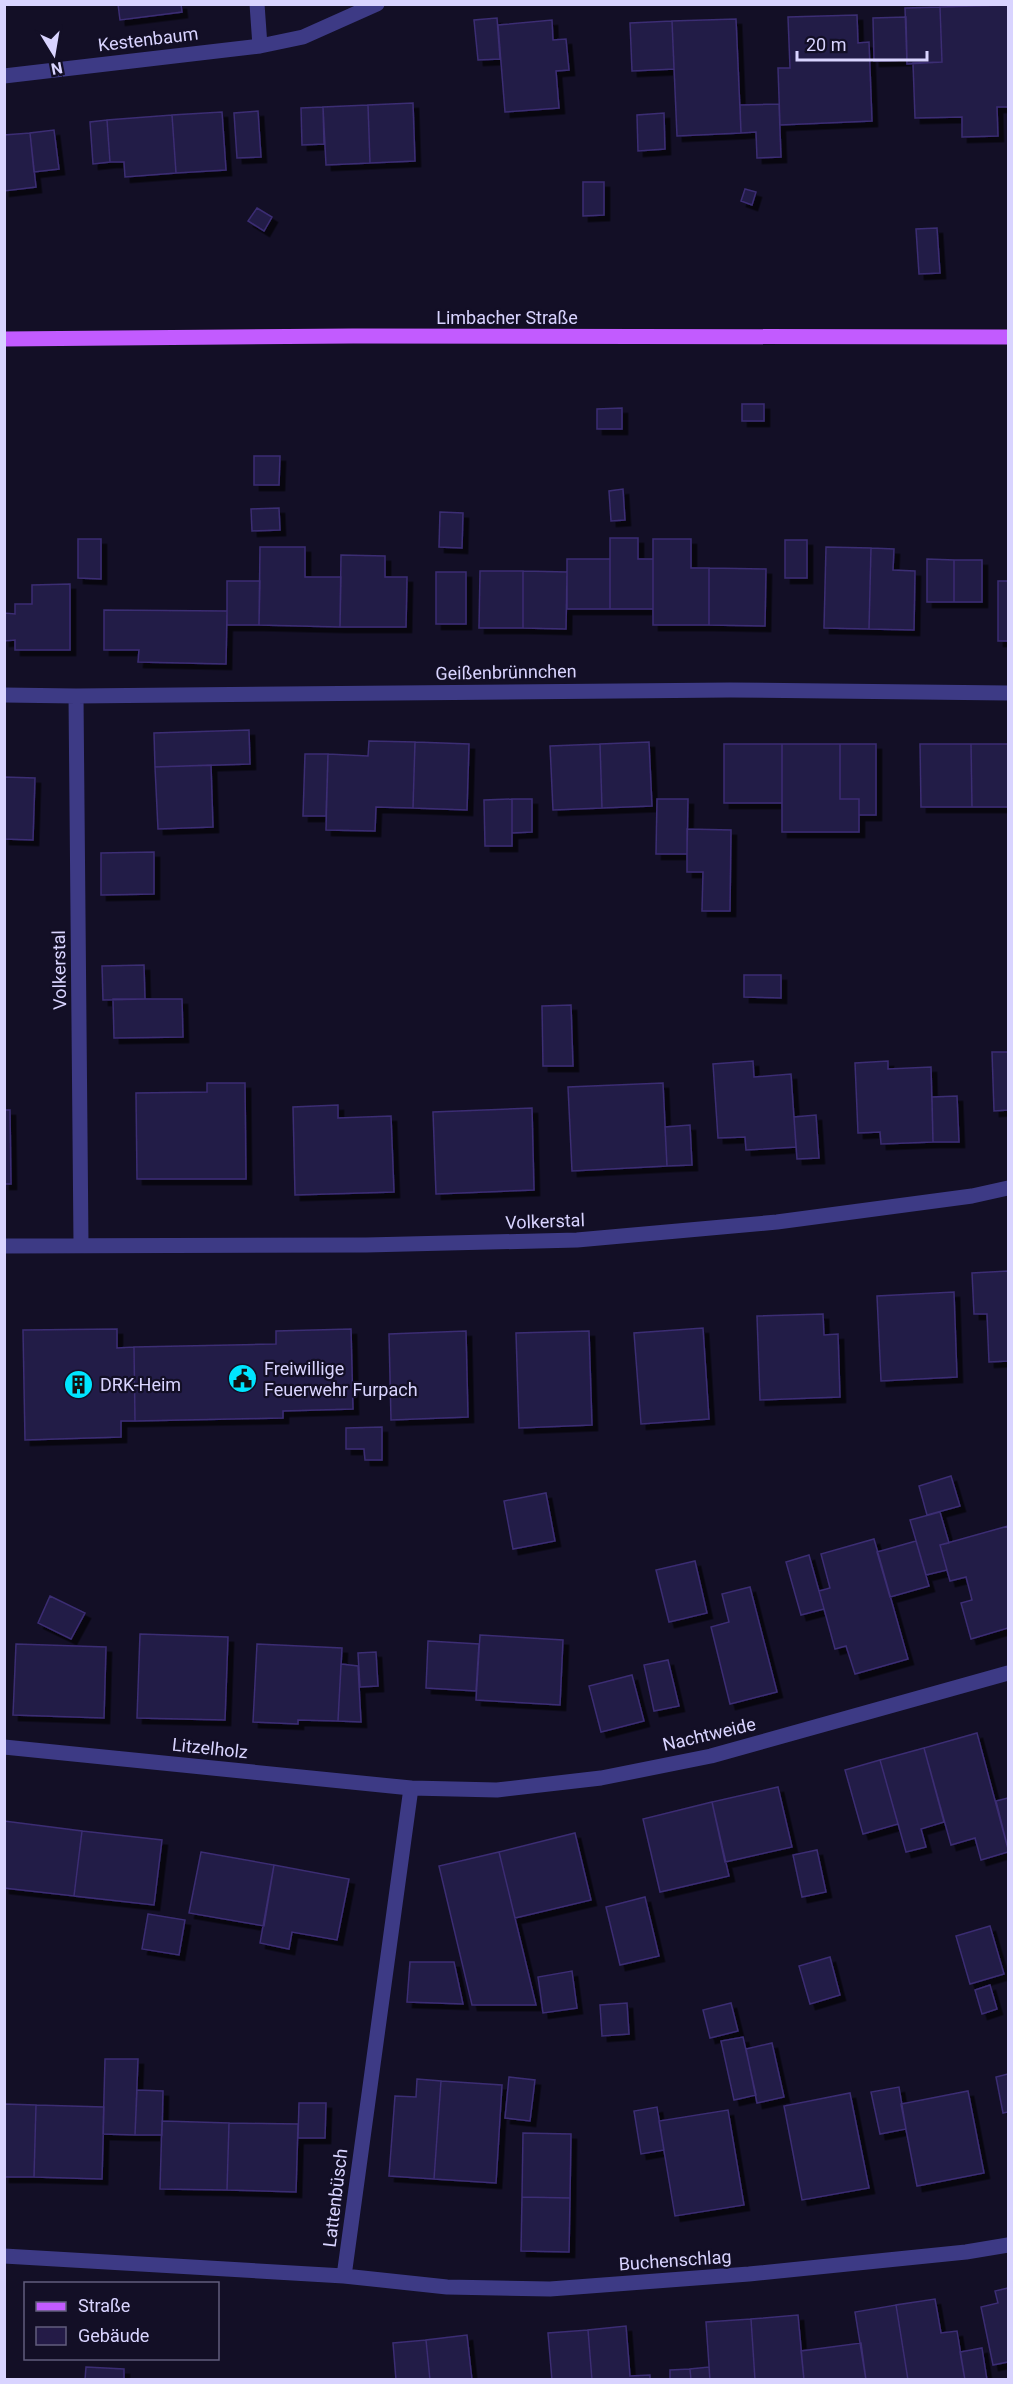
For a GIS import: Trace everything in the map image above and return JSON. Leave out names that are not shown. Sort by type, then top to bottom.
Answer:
[{"type":"main road","name":"Limbacher Straße","points":[[4,339],[353,336],[1008,337]]},
{"type":"street","points":[[257,4],[260,46]]},
{"type":"street","name":"Kestenbaum","points":[[4,76],[260,46],[303,37],[377,4]]},
{"type":"street","name":"Geißenbrünnchen","points":[[4,694],[76,696],[718,690],[1008,693]]},
{"type":"street","name":"Volkerstal","points":[[76,696],[81,1244]]},
{"type":"street","name":"Volkerstal","points":[[4,1245],[366,1245],[577,1240],[777,1222],[972,1196],[1008,1188]]},
{"type":"street","name":"Nachtweide","points":[[411,1788],[497,1790],[612,1776],[711,1756],[1008,1673]]},
{"type":"street","name":"Litzelholz","points":[[4,1747],[411,1788]]},
{"type":"street","name":"Lattenbüsch","points":[[344,2276],[411,1788]]},
{"type":"street","name":"Buchenschlag","points":[[344,2276],[447,2287],[550,2289],[761,2273],[966,2252],[1008,2245]]},
{"type":"street","points":[[4,2256],[344,2276]]},
{"type":"building","points":[[118,4],[181,4],[182,12],[120,20]]},
{"type":"building","points":[[1008,5],[1008,107],[997,107],[998,136],[962,137],[962,117],[915,118],[913,63],[942,62],[940,7]]},
{"type":"building","points":[[940,7],[942,62],[907,64],[905,8]]},
{"type":"building","points":[[857,15],[858,43],[869,42],[872,121],[780,125],[778,68],[790,68],[788,17]]},
{"type":"building","points":[[906,17],[907,60],[874,61],[873,18]]},
{"type":"building","points":[[497,18],[500,59],[478,60],[474,20]]},
{"type":"building","points":[[736,19],[741,133],[677,136],[672,21]]},
{"type":"building","points":[[552,20],[553,40],[566,39],[569,70],[556,71],[559,108],[505,112],[498,25]]},
{"type":"building","points":[[672,21],[674,69],[632,71],[630,23]]},
{"type":"building","points":[[413,103],[415,161],[370,163],[368,105]]},
{"type":"building","points":[[779,104],[781,157],[757,158],[756,132],[741,133],[740,105]]},
{"type":"building","points":[[368,105],[370,163],[326,165],[323,107]]},
{"type":"building","points":[[323,107],[324,144],[302,145],[301,108]]},
{"type":"building","points":[[258,111],[261,157],[237,158],[234,113]]},
{"type":"building","points":[[222,112],[226,170],[176,173],[172,115]]},
{"type":"building","points":[[664,113],[665,149],[638,151],[637,115]]},
{"type":"building","points":[[172,115],[176,173],[125,177],[124,162],[110,162],[107,120]]},
{"type":"building","points":[[107,120],[110,162],[93,164],[90,122]]},
{"type":"building","points":[[54,130],[59,169],[34,172],[30,133]]},
{"type":"building","points":[[30,133],[36,187],[4,191],[4,135]]},
{"type":"building","points":[[583,182],[604,182],[604,215],[583,216]]},
{"type":"building","points":[[745,189],[756,192],[752,205],[741,201]]},
{"type":"building","points":[[257,208],[272,217],[264,231],[248,221]]},
{"type":"building","points":[[937,228],[940,273],[919,274],[916,229]]},
{"type":"building","points":[[742,404],[764,404],[764,421],[742,421]]},
{"type":"building","points":[[622,408],[622,429],[597,429],[597,409]]},
{"type":"building","points":[[254,456],[280,456],[279,485],[254,485]]},
{"type":"building","points":[[623,489],[625,520],[611,521],[609,491]]},
{"type":"building","points":[[279,508],[280,530],[252,531],[251,509]]},
{"type":"building","points":[[440,512],[463,513],[462,548],[439,547]]},
{"type":"building","points":[[610,538],[638,538],[638,559],[653,559],[653,609],[610,609]]},
{"type":"building","points":[[78,539],[101,539],[101,579],[78,578]]},
{"type":"building","points":[[653,539],[691,539],[691,568],[709,568],[709,625],[653,625]]},
{"type":"building","points":[[785,540],[807,540],[807,578],[785,578]]},
{"type":"building","points":[[260,547],[305,547],[305,577],[341,577],[340,627],[259,625]]},
{"type":"building","points":[[826,547],[871,548],[869,629],[824,628]]},
{"type":"building","points":[[871,548],[894,549],[893,570],[915,571],[914,630],[869,629]]},
{"type":"building","points":[[341,555],[385,556],[385,577],[407,577],[406,627],[340,627]]},
{"type":"building","points":[[567,559],[610,559],[610,609],[567,609]]},
{"type":"building","points":[[927,559],[954,560],[954,602],[927,602]]},
{"type":"building","points":[[954,560],[982,560],[982,602],[954,602]]},
{"type":"building","points":[[709,568],[766,569],[765,626],[709,625]]},
{"type":"building","points":[[480,571],[523,571],[523,628],[479,628]]},
{"type":"building","points":[[523,571],[567,572],[566,629],[523,628]]},
{"type":"building","points":[[436,572],[466,572],[466,624],[436,624]]},
{"type":"building","points":[[227,581],[260,581],[259,625],[227,625]]},
{"type":"building","points":[[998,581],[1008,581],[1008,641],[998,641]]},
{"type":"building","points":[[70,584],[70,650],[15,650],[15,640],[4,641],[4,613],[15,614],[15,604],[32,604],[32,585]]},
{"type":"building","points":[[104,610],[227,611],[226,664],[138,662],[139,650],[104,650]]},
{"type":"building","points":[[249,730],[250,764],[155,767],[154,733]]},
{"type":"building","points":[[369,741],[415,742],[413,808],[376,807],[375,831],[326,830],[328,754],[368,756]]},
{"type":"building","points":[[415,742],[469,744],[467,810],[413,808]]},
{"type":"building","points":[[649,742],[652,806],[602,808],[600,744]]},
{"type":"building","points":[[600,744],[602,808],[553,810],[550,746]]},
{"type":"building","points":[[724,744],[782,744],[782,803],[724,803]]},
{"type":"building","points":[[782,744],[840,744],[840,799],[859,799],[859,832],[782,832]]},
{"type":"building","points":[[840,744],[876,744],[876,815],[859,815],[859,799],[840,799]]},
{"type":"building","points":[[920,744],[971,744],[972,807],[921,807]]},
{"type":"building","points":[[971,744],[1008,744],[1008,807],[972,807]]},
{"type":"building","points":[[305,754],[328,754],[326,816],[303,816]]},
{"type":"building","points":[[211,765],[213,827],[158,829],[155,767]]},
{"type":"building","points":[[4,777],[35,778],[33,840],[4,839]]},
{"type":"building","points":[[512,799],[532,799],[532,832],[512,833]]},
{"type":"building","points":[[512,799],[512,846],[485,846],[484,800]]},
{"type":"building","points":[[657,799],[688,799],[687,854],[656,854]]},
{"type":"building","points":[[687,829],[731,830],[730,911],[702,911],[703,872],[687,872]]},
{"type":"building","points":[[154,852],[154,894],[101,895],[101,853]]},
{"type":"building","points":[[144,965],[145,999],[103,1000],[102,966]]},
{"type":"building","points":[[744,975],[781,975],[781,998],[744,997]]},
{"type":"building","points":[[113,999],[182,999],[183,1037],[114,1038]]},
{"type":"building","points":[[571,1005],[573,1066],[543,1066],[542,1006]]},
{"type":"building","points":[[992,1052],[1008,1052],[1008,1110],[994,1111]]},
{"type":"building","points":[[753,1061],[754,1077],[791,1074],[796,1147],[746,1150],[745,1137],[718,1138],[713,1064]]},
{"type":"building","points":[[888,1061],[888,1069],[931,1067],[933,1142],[881,1144],[880,1132],[858,1133],[855,1063]]},
{"type":"building","points":[[207,1083],[245,1083],[246,1179],[137,1179],[136,1093],[207,1092]]},
{"type":"building","points":[[663,1083],[667,1166],[572,1171],[568,1087]]},
{"type":"building","points":[[957,1096],[959,1142],[933,1142],[932,1097]]},
{"type":"building","points":[[338,1105],[338,1118],[391,1116],[394,1192],[295,1195],[293,1107]]},
{"type":"building","points":[[532,1108],[534,1190],[436,1194],[433,1112]]},
{"type":"building","points":[[4,1110],[10,1110],[11,1184],[4,1184]]},
{"type":"building","points":[[816,1115],[819,1158],[797,1159],[794,1117]]},
{"type":"building","points":[[690,1125],[692,1165],[667,1166],[665,1127]]},
{"type":"building","points":[[1008,1271],[1008,1361],[989,1362],[987,1314],[974,1314],[972,1273]]},
{"type":"building","points":[[954,1292],[957,1377],[881,1381],[877,1296]]},
{"type":"building","points":[[823,1314],[824,1335],[838,1334],[840,1397],[760,1400],[757,1316]]},
{"type":"building","points":[[703,1328],[709,1419],[641,1424],[634,1333]]},
{"type":"building","name":"DRK-Heim","points":[[117,1329],[117,1348],[134,1347],[135,1421],[121,1421],[121,1437],[25,1440],[23,1330]]},
{"type":"building","name":"Freiwillige Feuerwehr Furpach","points":[[351,1329],[353,1409],[283,1411],[283,1418],[135,1421],[134,1347],[276,1344],[276,1331]]},
{"type":"building","points":[[466,1331],[468,1417],[391,1420],[389,1334]]},
{"type":"building","points":[[589,1331],[592,1425],[519,1428],[516,1333]]},
{"type":"building","points":[[382,1427],[382,1460],[365,1460],[364,1449],[346,1449],[346,1428]]},
{"type":"building","points":[[951,1476],[960,1506],[927,1515],[919,1486]]},
{"type":"building","points":[[546,1493],[555,1541],[513,1549],[504,1501]]},
{"type":"building","points":[[940,1512],[949,1543],[940,1545],[947,1570],[926,1575],[910,1520]]},
{"type":"building","points":[[1008,1526],[1008,1628],[971,1639],[961,1603],[972,1600],[966,1577],[950,1581],[940,1545]]},
{"type":"building","points":[[874,1539],[908,1659],[855,1674],[846,1646],[835,1649],[819,1591],[830,1588],[821,1554]]},
{"type":"building","points":[[916,1541],[929,1586],[890,1597],[877,1552]]},
{"type":"building","points":[[809,1555],[824,1609],[801,1615],[786,1562]]},
{"type":"building","points":[[695,1561],[707,1613],[669,1622],[656,1570]]},
{"type":"building","points":[[750,1587],[777,1692],[730,1704],[711,1627],[729,1622],[722,1594]]},
{"type":"building","points":[[50,1596],[85,1613],[71,1639],[38,1623]]},
{"type":"building","points":[[140,1634],[228,1637],[225,1720],[137,1718]]},
{"type":"building","points":[[480,1635],[563,1640],[560,1705],[476,1700]]},
{"type":"building","points":[[428,1641],[479,1644],[476,1691],[426,1688]]},
{"type":"building","points":[[16,1644],[106,1647],[104,1718],[13,1715]]},
{"type":"building","points":[[257,1644],[342,1648],[338,1721],[298,1720],[298,1724],[253,1722]]},
{"type":"building","points":[[376,1652],[378,1686],[360,1687],[358,1653]]},
{"type":"building","points":[[668,1660],[679,1706],[654,1711],[644,1665]]},
{"type":"building","points":[[341,1664],[358,1666],[361,1722],[338,1721]]},
{"type":"building","points":[[632,1675],[644,1721],[601,1732],[589,1686]]},
{"type":"building","points":[[977,1733],[1008,1849],[1008,1852],[981,1860],[975,1838],[951,1845],[924,1748]]},
{"type":"building","points":[[924,1748],[944,1822],[921,1829],[926,1847],[906,1852],[880,1760]]},
{"type":"building","points":[[880,1760],[898,1824],[863,1834],[845,1770]]},
{"type":"building","points":[[778,1787],[792,1847],[725,1862],[712,1802]]},
{"type":"building","points":[[1008,1798],[1008,1849],[996,1801]]},
{"type":"building","points":[[712,1802],[729,1876],[660,1892],[643,1819]]},
{"type":"building","points":[[4,1821],[82,1831],[74,1896],[4,1888]]},
{"type":"building","points":[[82,1831],[162,1840],[154,1905],[74,1896]]},
{"type":"building","points":[[575,1833],[591,1900],[515,1918],[499,1852]]},
{"type":"building","points":[[817,1850],[826,1892],[802,1897],[793,1855]]},
{"type":"building","points":[[201,1852],[274,1865],[264,1926],[189,1913]]},
{"type":"building","points":[[499,1852],[536,2005],[472,2005],[439,1866]]},
{"type":"building","points":[[274,1865],[349,1879],[337,1940],[292,1932],[289,1949],[260,1943]]},
{"type":"building","points":[[645,1897],[659,1956],[620,1965],[606,1907]]},
{"type":"building","points":[[148,1914],[185,1920],[179,1955],[142,1949]]},
{"type":"building","points":[[990,1926],[1004,1974],[970,1984],[956,1936]]},
{"type":"building","points":[[830,1957],[840,1995],[810,2004],[799,1966]]},
{"type":"building","points":[[410,1962],[454,1962],[463,2004],[407,2002]]},
{"type":"building","points":[[572,1971],[577,2008],[543,2013],[538,1977]]},
{"type":"building","points":[[990,1985],[997,2009],[982,2014],[975,1990]]},
{"type":"building","points":[[627,2003],[629,2034],[602,2036],[600,2005]]},
{"type":"building","points":[[731,2003],[738,2031],[710,2038],[703,2010]]},
{"type":"building","points":[[743,2037],[756,2095],[734,2100],[721,2041]]},
{"type":"building","points":[[772,2043],[784,2097],[757,2103],[746,2049]]},
{"type":"building","points":[[105,2059],[138,2059],[135,2135],[103,2134]]},
{"type":"building","points":[[1008,2074],[1008,2112],[1003,2113],[996,2077]]},
{"type":"building","points":[[509,2077],[535,2080],[530,2121],[505,2118]]},
{"type":"building","points":[[417,2079],[441,2081],[434,2179],[389,2176],[395,2096],[416,2097]]},
{"type":"building","points":[[441,2081],[502,2085],[496,2183],[434,2179]]},
{"type":"building","points":[[899,2087],[906,2129],[880,2134],[871,2092]]},
{"type":"building","points":[[137,2090],[163,2091],[162,2135],[135,2135]]},
{"type":"building","points":[[968,2091],[984,2173],[917,2186],[901,2104]]},
{"type":"building","points":[[850,2093],[869,2188],[802,2200],[784,2106]]},
{"type":"building","points":[[299,2103],[326,2103],[325,2138],[298,2138]]},
{"type":"building","points":[[4,2104],[36,2105],[34,2177],[4,2177]]},
{"type":"building","points":[[36,2105],[104,2107],[102,2179],[34,2177]]},
{"type":"building","points":[[657,2107],[664,2150],[641,2154],[634,2111]]},
{"type":"building","points":[[728,2110],[744,2205],[675,2216],[659,2121]]},
{"type":"building","points":[[162,2121],[229,2123],[227,2190],[160,2189]]},
{"type":"building","points":[[229,2123],[298,2124],[296,2192],[227,2190]]},
{"type":"building","points":[[523,2133],[571,2134],[570,2198],[522,2197]]},
{"type":"building","points":[[522,2197],[570,2198],[569,2252],[521,2251]]},
{"type":"building","points":[[1008,2288],[1008,2362],[993,2365],[981,2307],[998,2303],[995,2291]]},
{"type":"building","points":[[935,2299],[941,2333],[957,2331],[965,2380],[908,2380],[896,2305]]},
{"type":"building","points":[[896,2305],[908,2380],[866,2380],[855,2312]]},
{"type":"building","points":[[798,2315],[804,2380],[755,2380],[751,2319]]},
{"type":"building","points":[[751,2319],[755,2380],[710,2380],[706,2322]]},
{"type":"building","points":[[626,2326],[630,2376],[650,2375],[650,2380],[592,2380],[588,2330]]},
{"type":"building","points":[[588,2330],[592,2380],[552,2380],[548,2333]]},
{"type":"building","points":[[467,2335],[472,2380],[430,2380],[426,2340]]},
{"type":"building","points":[[426,2340],[430,2380],[396,2380],[393,2343]]},
{"type":"building","points":[[861,2343],[866,2380],[804,2380],[801,2351]]},
{"type":"building","points":[[982,2348],[987,2380],[965,2380],[960,2352]]},
{"type":"building","points":[[86,2367],[124,2369],[124,2380],[85,2380]]},
{"type":"building","points":[[709,2367],[710,2380],[691,2380],[690,2369]]},
{"type":"building","points":[[690,2369],[691,2380],[670,2380],[670,2370]]},
{"type":"place","name":"Freiwillige Feuerwehr Furpach","points":[[243,1378]]},
{"type":"place","name":"DRK-Heim","points":[[79,1384]]}]
